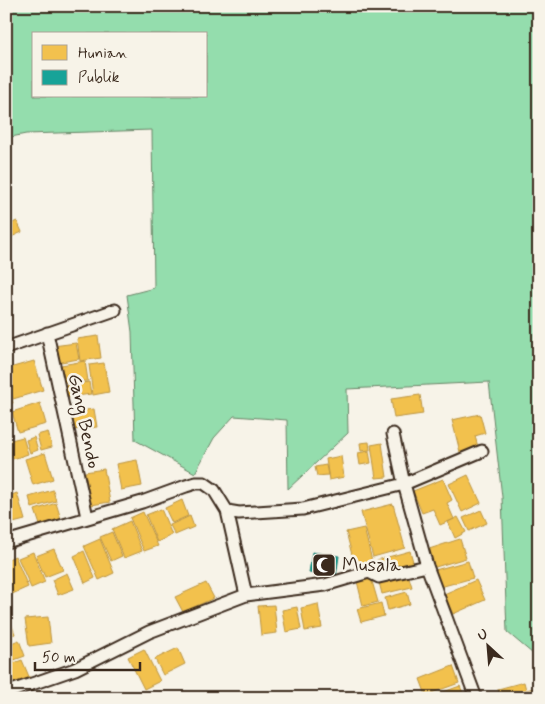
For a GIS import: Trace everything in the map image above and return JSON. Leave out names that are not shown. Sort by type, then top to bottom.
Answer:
[{"type":"street","points":[[6,348],[114,310]]},
{"type":"street","name":"Gang Bendo","points":[[47,333],[87,517]]},
{"type":"street","points":[[393,434],[404,484],[427,566],[476,698]]},
{"type":"street","points":[[228,510],[239,513],[303,509],[404,484],[482,451]]},
{"type":"street","points":[[6,542],[142,502],[196,483],[204,483],[214,490],[228,510],[246,595]]},
{"type":"street","points":[[6,693],[75,669],[149,632],[246,595],[325,585],[369,572],[374,573],[379,578],[427,566]]},
{"type":"green space","points":[[6,6],[539,6],[539,659],[507,632],[502,497],[489,382],[347,389],[348,433],[288,489],[287,420],[234,416],[214,438],[195,473],[135,440],[132,332],[127,295],[154,288],[152,130],[26,134],[6,138]]},
{"type":"building: Hunian","points":[[17,221],[22,232],[7,239],[6,226]]},
{"type":"building: Hunian","points":[[98,336],[101,358],[80,361],[77,339]]},
{"type":"building: Hunian","points":[[76,343],[79,359],[55,363],[53,346]]},
{"type":"building: Hunian","points":[[34,361],[43,390],[13,399],[6,369]]},
{"type":"building: Hunian","points":[[85,361],[88,381],[64,382],[61,365]]},
{"type":"building: Hunian","points":[[104,363],[109,392],[93,395],[89,365]]},
{"type":"building: Hunian","points":[[89,382],[91,394],[63,398],[62,386]]},
{"type":"building: Hunian","points":[[9,391],[13,403],[6,405],[6,392]]},
{"type":"building: Hunian","points":[[420,395],[423,414],[394,418],[391,399]]},
{"type":"building: Hunian","points":[[40,403],[46,424],[18,432],[12,412]]},
{"type":"building: Hunian","points":[[94,409],[97,427],[72,430],[70,412]]},
{"type":"building: Hunian","points":[[480,414],[485,433],[475,436],[479,451],[461,456],[452,420]]},
{"type":"building: Hunian","points":[[48,432],[52,447],[41,450],[37,435]]},
{"type":"building: Hunian","points":[[23,437],[28,454],[13,459],[7,441]]},
{"type":"building: Hunian","points":[[34,437],[38,450],[30,453],[26,440]]},
{"type":"building: Hunian","points":[[369,442],[370,450],[361,451],[360,443]]},
{"type":"building: Hunian","points":[[382,443],[387,477],[376,478],[371,445]]},
{"type":"building: Hunian","points":[[369,451],[371,463],[360,465],[358,453]]},
{"type":"building: Hunian","points":[[45,453],[53,479],[33,485],[25,459]]},
{"type":"building: Hunian","points":[[341,456],[344,477],[329,480],[326,459]]},
{"type":"building: Hunian","points":[[137,460],[142,486],[121,490],[116,464]]},
{"type":"building: Hunian","points":[[326,465],[328,475],[317,476],[315,467]]},
{"type":"building: Hunian","points":[[104,469],[110,502],[91,505],[85,472]]},
{"type":"building: Hunian","points":[[468,475],[481,503],[462,512],[449,484]]},
{"type":"building: Hunian","points":[[443,479],[452,500],[447,503],[454,519],[440,525],[433,509],[422,513],[413,491]]},
{"type":"building: Hunian","points":[[53,490],[56,501],[32,508],[29,497]]},
{"type":"building: Hunian","points":[[17,493],[25,520],[13,523],[6,497]]},
{"type":"building: Hunian","points":[[182,500],[188,516],[172,523],[165,508]]},
{"type":"building: Hunian","points":[[56,503],[61,519],[40,525],[35,510]]},
{"type":"building: Hunian","points":[[393,504],[405,548],[373,557],[361,512]]},
{"type":"building: Hunian","points":[[161,509],[172,535],[157,542],[146,515]]},
{"type":"building: Hunian","points":[[481,510],[487,523],[469,531],[463,518]]},
{"type":"building: Hunian","points":[[143,512],[158,546],[144,551],[130,518]]},
{"type":"building: Hunian","points":[[190,516],[194,527],[175,535],[170,525]]},
{"type":"building: Hunian","points":[[458,517],[466,532],[455,538],[448,522]]},
{"type":"building: Hunian","points":[[130,521],[142,551],[124,558],[112,529]]},
{"type":"building: Hunian","points":[[364,528],[373,565],[356,570],[346,532]]},
{"type":"building: Hunian","points":[[112,532],[122,556],[111,561],[100,537]]},
{"type":"building: Hunian","points":[[100,539],[114,573],[99,580],[84,546]]},
{"type":"building: Hunian","points":[[460,539],[466,558],[432,568],[426,550]]},
{"type":"building: Hunian","points":[[54,549],[63,570],[45,577],[36,556]]},
{"type":"building: Hunian","points":[[84,551],[95,578],[85,583],[74,556]]},
{"type":"building: Hunian","points":[[410,551],[414,565],[381,574],[377,560]]},
{"type":"building: Hunian","points":[[33,552],[45,582],[31,588],[18,558]]},
{"type":"building: Hunian","points":[[15,556],[28,587],[10,595],[6,586],[6,560]]},
{"type":"building: Hunian","points":[[468,561],[473,578],[440,587],[435,570]]},
{"type":"building: Hunian","points":[[67,573],[74,589],[58,595],[52,580]]},
{"type":"building: Hunian","points":[[408,574],[412,587],[382,594],[379,582]]},
{"type":"building: Hunian","points":[[371,578],[378,602],[363,606],[357,581]]},
{"type":"building: Hunian","points":[[476,580],[485,600],[453,614],[444,594]]},
{"type":"building: Hunian","points":[[206,583],[214,598],[183,612],[175,597]]},
{"type":"building: Hunian","points":[[407,592],[410,604],[388,610],[385,598]]},
{"type":"building: Hunian","points":[[381,603],[384,616],[361,622],[357,609]]},
{"type":"building: Hunian","points":[[318,604],[322,628],[305,631],[301,608]]},
{"type":"building: Hunian","points":[[274,605],[277,633],[261,635],[258,606]]},
{"type":"building: Hunian","points":[[297,607],[301,629],[286,632],[282,610]]},
{"type":"building: Hunian","points":[[6,615],[8,615],[15,634],[6,637]]},
{"type":"building: Hunian","points":[[48,617],[51,643],[29,646],[25,619]]},
{"type":"building: Hunian","points":[[19,640],[25,656],[6,663],[6,645]]},
{"type":"building: Hunian","points":[[178,648],[185,664],[163,675],[155,659]]},
{"type":"building: Hunian","points":[[144,649],[160,681],[144,689],[128,657]]},
{"type":"building: Hunian","points":[[22,660],[30,679],[9,687],[6,680],[6,666]]},
{"type":"building: Hunian","points":[[453,666],[459,683],[426,695],[420,679]]},
{"type":"building: Hunian","points":[[524,682],[526,690],[539,687],[539,698],[500,698],[498,689]]},
{"type":"building: Hunian","points":[[460,686],[465,698],[435,698],[435,695]]},
{"type":"building: Publik","name":"Musala","points":[[312,552],[339,556],[336,577],[309,573]]},
{"type":"place","name":"Musala","points":[[324,565]]}]
